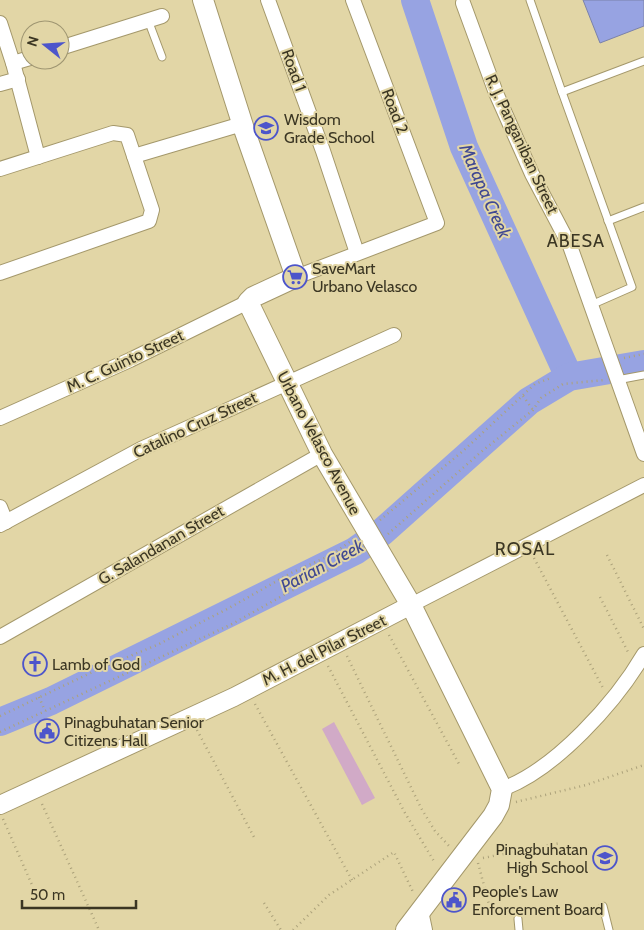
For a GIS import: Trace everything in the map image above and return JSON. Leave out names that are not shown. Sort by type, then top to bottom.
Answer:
[{"type":"main road","points":[[203,0],[242,124],[296,277],[253,297],[248,302]]},
{"type":"main road","name":"Urbano Velasco Avenue","points":[[248,302],[322,454],[411,605],[501,795]]},
{"type":"main road","points":[[406,930],[423,920],[445,879],[493,816],[501,795]]},
{"type":"street","name":"Road 1","points":[[268,0],[320,142],[357,253]]},
{"type":"street","name":"Road 2","points":[[353,0],[438,223],[357,253]]},
{"type":"street","name":"R. J. Panganiban Street","points":[[463,3],[496,93],[532,174],[570,246],[644,454]]},
{"type":"street","points":[[70,45],[162,16]]},
{"type":"street","points":[[0,23],[18,79],[38,157]]},
{"type":"street","points":[[13,63],[20,61]]},
{"type":"street","points":[[0,84],[18,79]]},
{"type":"street","points":[[134,156],[242,124]]},
{"type":"street","points":[[0,169],[113,133],[128,135],[152,210],[149,221],[0,273]]},
{"type":"street","points":[[296,277],[357,253]]},
{"type":"street","name":"M. C. Guinto Street","points":[[0,418],[130,360],[248,302]]},
{"type":"street","name":"Catalino Cruz Street","points":[[3,524],[141,449],[286,382],[394,335]]},
{"type":"street","name":"G. Salandanan Street","points":[[0,637],[322,454]]},
{"type":"street","name":"M. H. del Pilar Street","points":[[0,805],[234,697],[644,485]]},
{"type":"street","points":[[0,507],[3,524]]},
{"type":"street","points":[[501,795],[555,757],[581,734],[625,685],[644,654]]},
{"type":"lane","points":[[530,0],[632,287],[591,305]]},
{"type":"lane","points":[[148,20],[162,57]]},
{"type":"lane","points":[[562,92],[644,61]]},
{"type":"lane","points":[[608,221],[644,207]]},
{"type":"lane","points":[[614,370],[644,375]]},
{"type":"lane","points":[[603,906],[608,930]]},
{"type":"lane","points":[[518,919],[519,930]]},
{"type":"path","points":[[0,732],[232,624],[371,537],[481,452],[532,409],[541,398],[563,384],[614,370],[644,354]]},
{"type":"path","points":[[0,716],[103,666],[157,645],[291,573],[371,537],[463,451],[524,398],[535,384],[551,378]]},
{"type":"path","points":[[524,398],[532,409]]},
{"type":"path","points":[[527,544],[557,605],[610,700]]},
{"type":"path","points":[[607,556],[644,629]]},
{"type":"path","points":[[600,597],[636,668]]},
{"type":"path","points":[[385,629],[459,764]]},
{"type":"path","points":[[344,651],[421,808],[435,831],[461,859]]},
{"type":"path","points":[[325,660],[405,813],[445,879]]},
{"type":"path","points":[[251,697],[352,880]]},
{"type":"path","points":[[39,698],[46,712]]},
{"type":"path","points":[[195,726],[255,839]]},
{"type":"path","points":[[501,795],[510,803],[586,785],[644,765]]},
{"type":"path","points":[[39,796],[99,930]]},
{"type":"path","points":[[0,813],[36,894]]},
{"type":"path","points":[[490,912],[478,859],[560,844]]},
{"type":"path","points":[[292,930],[329,895],[394,852],[413,891]]},
{"type":"path","points":[[264,903],[281,930]]},
{"type":"shaded area","points":[[334,722],[375,798],[362,805],[322,729]]},
{"type":"water","points":[[583,0],[644,0],[644,26],[600,43]]},
{"type":"waterway","name":"Marapa Creek","points":[[415,0],[464,147],[569,377]]},
{"type":"waterway","name":"Parian Creek","points":[[0,722],[51,701],[355,551],[382,532],[529,401],[569,377],[644,364]]},
{"type":"place","name":"Wisdom Grade School","points":[[266,128]]},
{"type":"place","name":"SaveMart Urbano Velasco","points":[[295,277]]},
{"type":"place","name":"Lamb of God","points":[[35,664]]},
{"type":"place","name":"Pinagbuhatan Senior Citizens Hall","points":[[47,731]]},
{"type":"place","name":"Pinagbuhatan High School","points":[[605,858]]},
{"type":"place","name":"People's Law Enforcement Board","points":[[454,900]]},
{"type":"district","name":"ABESA","points":[[576,241]]},
{"type":"district","name":"ROSAL","points":[[525,549]]}]
